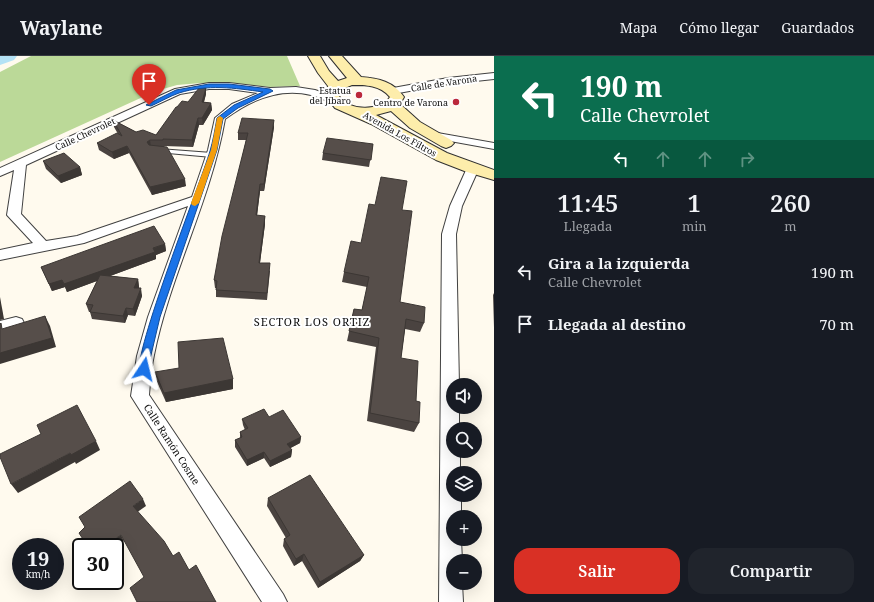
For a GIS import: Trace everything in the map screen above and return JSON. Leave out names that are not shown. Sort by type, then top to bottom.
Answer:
[{"type":"main road","points":[[314,56],[335,93]]},
{"type":"main road","points":[[334,56],[357,81]]},
{"type":"main road","name":"Avenida Los Filtros","points":[[494,161],[449,144],[415,125],[393,98],[386,86],[375,82],[357,81],[341,84],[335,93],[341,106],[370,116],[432,152],[494,175]]},
{"type":"main road","points":[[352,110],[378,111],[393,98]]},
{"type":"street","name":"Calle de Varona","points":[[393,98],[448,81],[494,76]]},
{"type":"street","name":"Calle Chevrolet","points":[[0,172],[178,92],[209,86],[229,86],[270,91],[296,90],[335,93]]},
{"type":"street","name":"Calle Ramón Cosme","points":[[270,91],[236,106],[220,118],[212,155],[156,317],[145,356],[140,396],[275,602]]},
{"type":"street","points":[[432,135],[494,146]]},
{"type":"street","points":[[20,164],[18,190],[14,200],[14,215],[43,246]]},
{"type":"street","points":[[451,602],[449,234],[456,206],[473,168]]},
{"type":"street","points":[[0,255],[80,240],[197,199]]},
{"type":"street","points":[[0,327],[16,324]]},
{"type":"lane","points":[[152,150],[212,155]]},
{"type":"green space","points":[[31,56],[287,56],[300,86],[270,87],[243,84],[201,83],[177,85],[156,91],[0,162],[0,72]]},
{"type":"building","points":[[199,88],[206,88],[202,102],[211,103],[202,118],[198,118],[192,140],[163,139],[150,140],[147,142],[149,145],[167,147],[185,179],[150,187],[127,146],[112,152],[97,143],[117,133],[122,136],[113,120],[136,132],[143,130],[156,135],[176,107],[182,101],[188,102]]},
{"type":"building","points":[[242,118],[274,120],[264,184],[260,184],[256,215],[265,216],[259,263],[270,263],[267,293],[216,290],[217,281],[214,280],[222,236],[248,133],[238,133]]},
{"type":"building","points":[[327,138],[373,144],[371,160],[323,153]]},
{"type":"building","points":[[64,153],[80,167],[58,176],[43,161]]},
{"type":"building","points":[[381,177],[407,181],[402,210],[412,211],[400,302],[425,307],[424,323],[406,319],[401,358],[418,361],[416,401],[420,402],[419,423],[370,413],[379,338],[349,331],[354,309],[362,310],[369,277],[344,272],[351,241],[361,243],[369,204],[375,205]]},
{"type":"building","points":[[154,226],[165,244],[153,248],[155,252],[64,284],[62,280],[49,284],[41,267]]},
{"type":"building","points":[[100,275],[138,279],[134,288],[141,288],[133,309],[126,308],[123,316],[90,312],[93,305],[86,304]]},
{"type":"building","points":[[45,316],[52,338],[0,353],[1,323],[2,329]]},
{"type":"building","points":[[223,338],[233,379],[164,393],[155,372],[179,368],[178,342]]},
{"type":"building","points":[[77,405],[96,441],[71,455],[70,453],[11,484],[0,454],[41,434],[37,425]]},
{"type":"building","points":[[264,409],[269,417],[283,410],[301,437],[287,444],[292,450],[270,461],[264,452],[247,460],[235,440],[242,437],[240,432],[248,428],[242,419]]},
{"type":"building","points":[[310,475],[364,555],[320,582],[304,554],[296,559],[284,539],[290,535],[268,498]]},
{"type":"building","points":[[130,481],[143,499],[133,506],[164,541],[173,556],[179,552],[189,570],[196,565],[216,602],[137,602],[130,588],[144,577],[124,538],[121,535],[116,538],[82,538],[79,533],[85,527],[79,517]]},
{"type":"waterway","points":[[0,59],[7,56]]},
{"type":"slow traffic","points":[[195,203],[214,150],[220,118]]},
{"type":"place","name":"Estatua del Jíbaro","points":[[359,95]]},
{"type":"place","name":"Centro de Varona","points":[[456,102]]},
{"type":"district","name":"SECTOR LOS ORTIZ","points":[[312,321]]},
{"type":"route","points":[[144,369],[145,356],[156,317],[214,150],[220,118],[236,106],[251,98],[270,91],[229,86],[209,86],[178,92],[149,105]]}]
